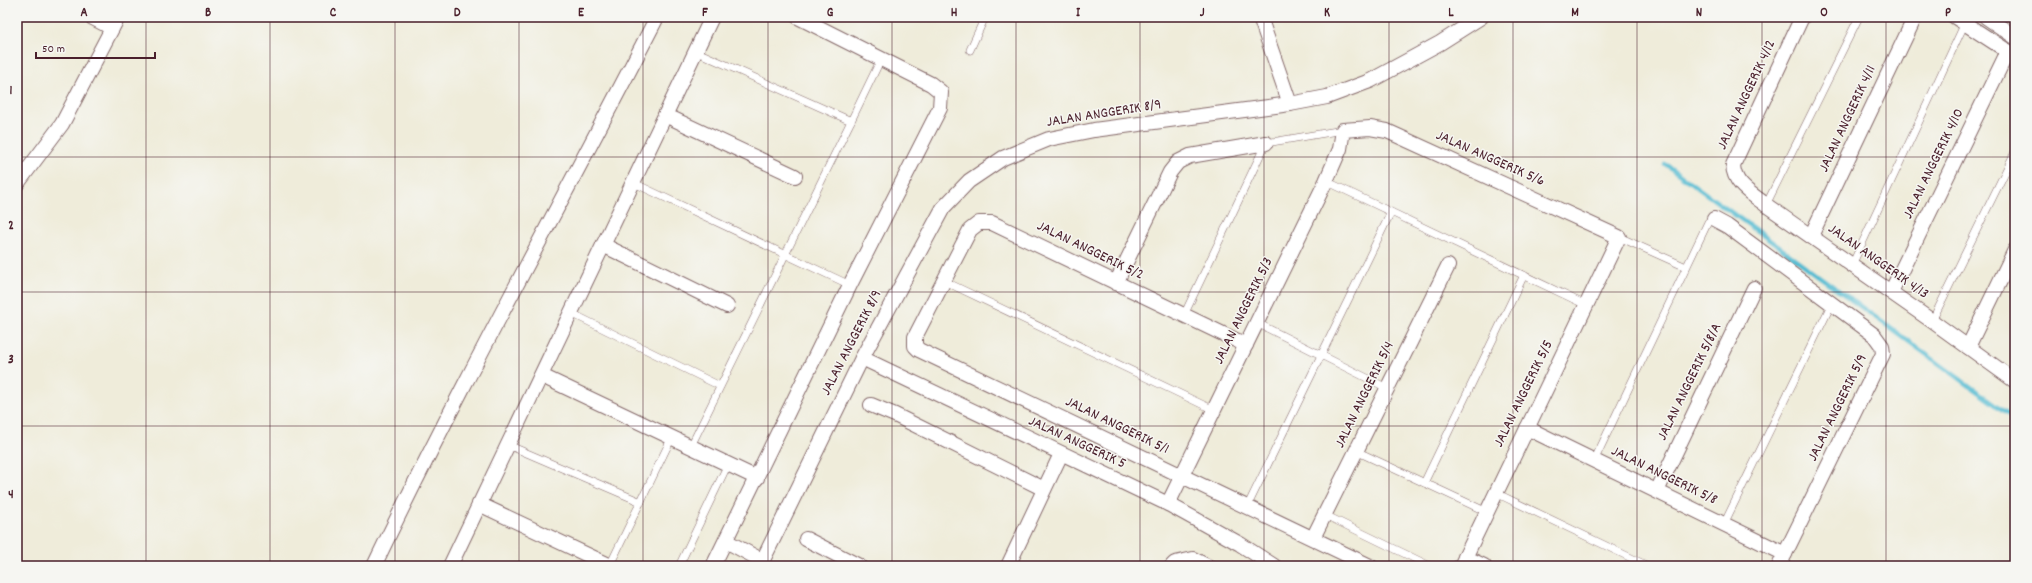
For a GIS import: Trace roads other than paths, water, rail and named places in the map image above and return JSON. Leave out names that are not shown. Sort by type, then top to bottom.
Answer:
[{"type":"street","points":[[17,184],[62,124],[115,22],[91,17]]},
{"type":"street","points":[[374,566],[413,485],[494,326],[581,164],[657,17]]},
{"type":"street","points":[[450,566],[712,17]]},
{"type":"street","points":[[713,566],[850,285],[940,108],[941,92],[931,84],[798,17]]},
{"type":"street","points":[[1260,17],[1290,104]]},
{"type":"street","name":"JALAN ANGGERIK 8/9","points":[[762,563],[862,358],[943,208],[969,181],[1003,158],[1049,139],[1094,130],[1290,104],[1327,97],[1370,81],[1440,43],[1480,17]]},
{"type":"street","name":"JALAN ANGGERIK 4/12","points":[[1733,165],[1802,17]]},
{"type":"street","name":"JALAN ANGGERIK 4/11","points":[[1811,236],[1915,17]]},
{"type":"street","points":[[1986,17],[2015,37]]},
{"type":"street","points":[[1960,20],[2012,53]]},
{"type":"street","name":"JALAN ANGGERIK 4/10","points":[[1891,292],[2012,53]]},
{"type":"street","points":[[665,115],[795,176]]},
{"type":"street","name":"JALAN ANGGERIK 5/6","points":[[1343,130],[1370,128],[1387,131],[1619,237]]},
{"type":"street","name":"JALAN ANGGERIK 5/3","points":[[1168,504],[1326,181],[1340,149],[1343,130]]},
{"type":"street","points":[[1116,283],[1170,172],[1178,162],[1190,156],[1266,143]]},
{"type":"street","name":"JALAN ANGGERIK 4/13","points":[[1733,165],[1734,176],[1740,184],[1766,205],[1968,347],[2013,375]]},
{"type":"street","name":"JALAN ANGGERIK 5/9","points":[[1714,219],[1726,226],[1874,335],[1882,346],[1883,354],[1782,560]]},
{"type":"street","name":"JALAN ANGGERIK 5/2","points":[[944,281],[970,230],[979,223],[992,223],[1246,345]]},
{"type":"street","name":"JALAN ANGGERIK 5/5","points":[[1463,561],[1619,237]]},
{"type":"street","points":[[603,245],[727,306]]},
{"type":"street","points":[[1968,347],[2015,250]]},
{"type":"street","name":"JALAN ANGGERIK 5/4","points":[[1313,538],[1448,266]]},
{"type":"street","name":"JALAN ANGGERIK 5/1","points":[[944,281],[915,337],[915,346],[919,350],[1370,566]]},
{"type":"street","name":"JALAN ANGGERIK 5/8/A","points":[[1657,491],[1754,288]]},
{"type":"street","name":"JALAN ANGGERIK 5","points":[[862,358],[1168,504],[1240,544],[1274,566]]},
{"type":"street","points":[[542,376],[757,478]]},
{"type":"street","points":[[871,405],[895,415],[1044,489]]},
{"type":"street","name":"JALAN ANGGERIK 5/8","points":[[1527,428],[1724,524],[1782,560]]},
{"type":"street","points":[[1008,566],[1061,454]]},
{"type":"street","points":[[479,504],[611,566]]},
{"type":"street","points":[[806,539],[859,566]]},
{"type":"street","points":[[726,541],[762,563]]},
{"type":"street","points":[[1172,566],[1175,563],[1193,559],[1207,566]]},
{"type":"street","points":[[1463,561],[1484,566]]},
{"type":"lane","points":[[970,50],[985,17]]},
{"type":"lane","points":[[1766,205],[1858,17]]},
{"type":"lane","points":[[1852,265],[1960,20]]},
{"type":"lane","points":[[695,50],[850,121]]},
{"type":"lane","points":[[690,446],[881,59]]},
{"type":"lane","points":[[1184,315],[1266,143],[1343,130]]},
{"type":"lane","points":[[1932,321],[2015,152]]},
{"type":"lane","points":[[1326,181],[1586,305]]},
{"type":"lane","points":[[634,183],[850,285]]},
{"type":"lane","points":[[1247,507],[1391,212]]},
{"type":"lane","points":[[1594,460],[1708,222],[1714,219]]},
{"type":"lane","points":[[1619,237],[1686,267]]},
{"type":"lane","points":[[1424,483],[1524,275]]},
{"type":"lane","points":[[944,281],[1214,410]]},
{"type":"lane","points":[[1724,524],[1832,304]]},
{"type":"lane","points":[[571,313],[720,386]]},
{"type":"lane","points":[[1257,323],[1387,388]]},
{"type":"lane","points":[[611,566],[672,437]]},
{"type":"lane","points":[[508,445],[641,502]]},
{"type":"lane","points":[[1356,451],[1487,512]]},
{"type":"lane","points":[[679,566],[728,464]]},
{"type":"lane","points":[[1496,493],[1648,566]]},
{"type":"lane","points":[[1325,515],[1430,566]]},
{"type":"waterway","points":[[1665,164],[2015,419]]}]
